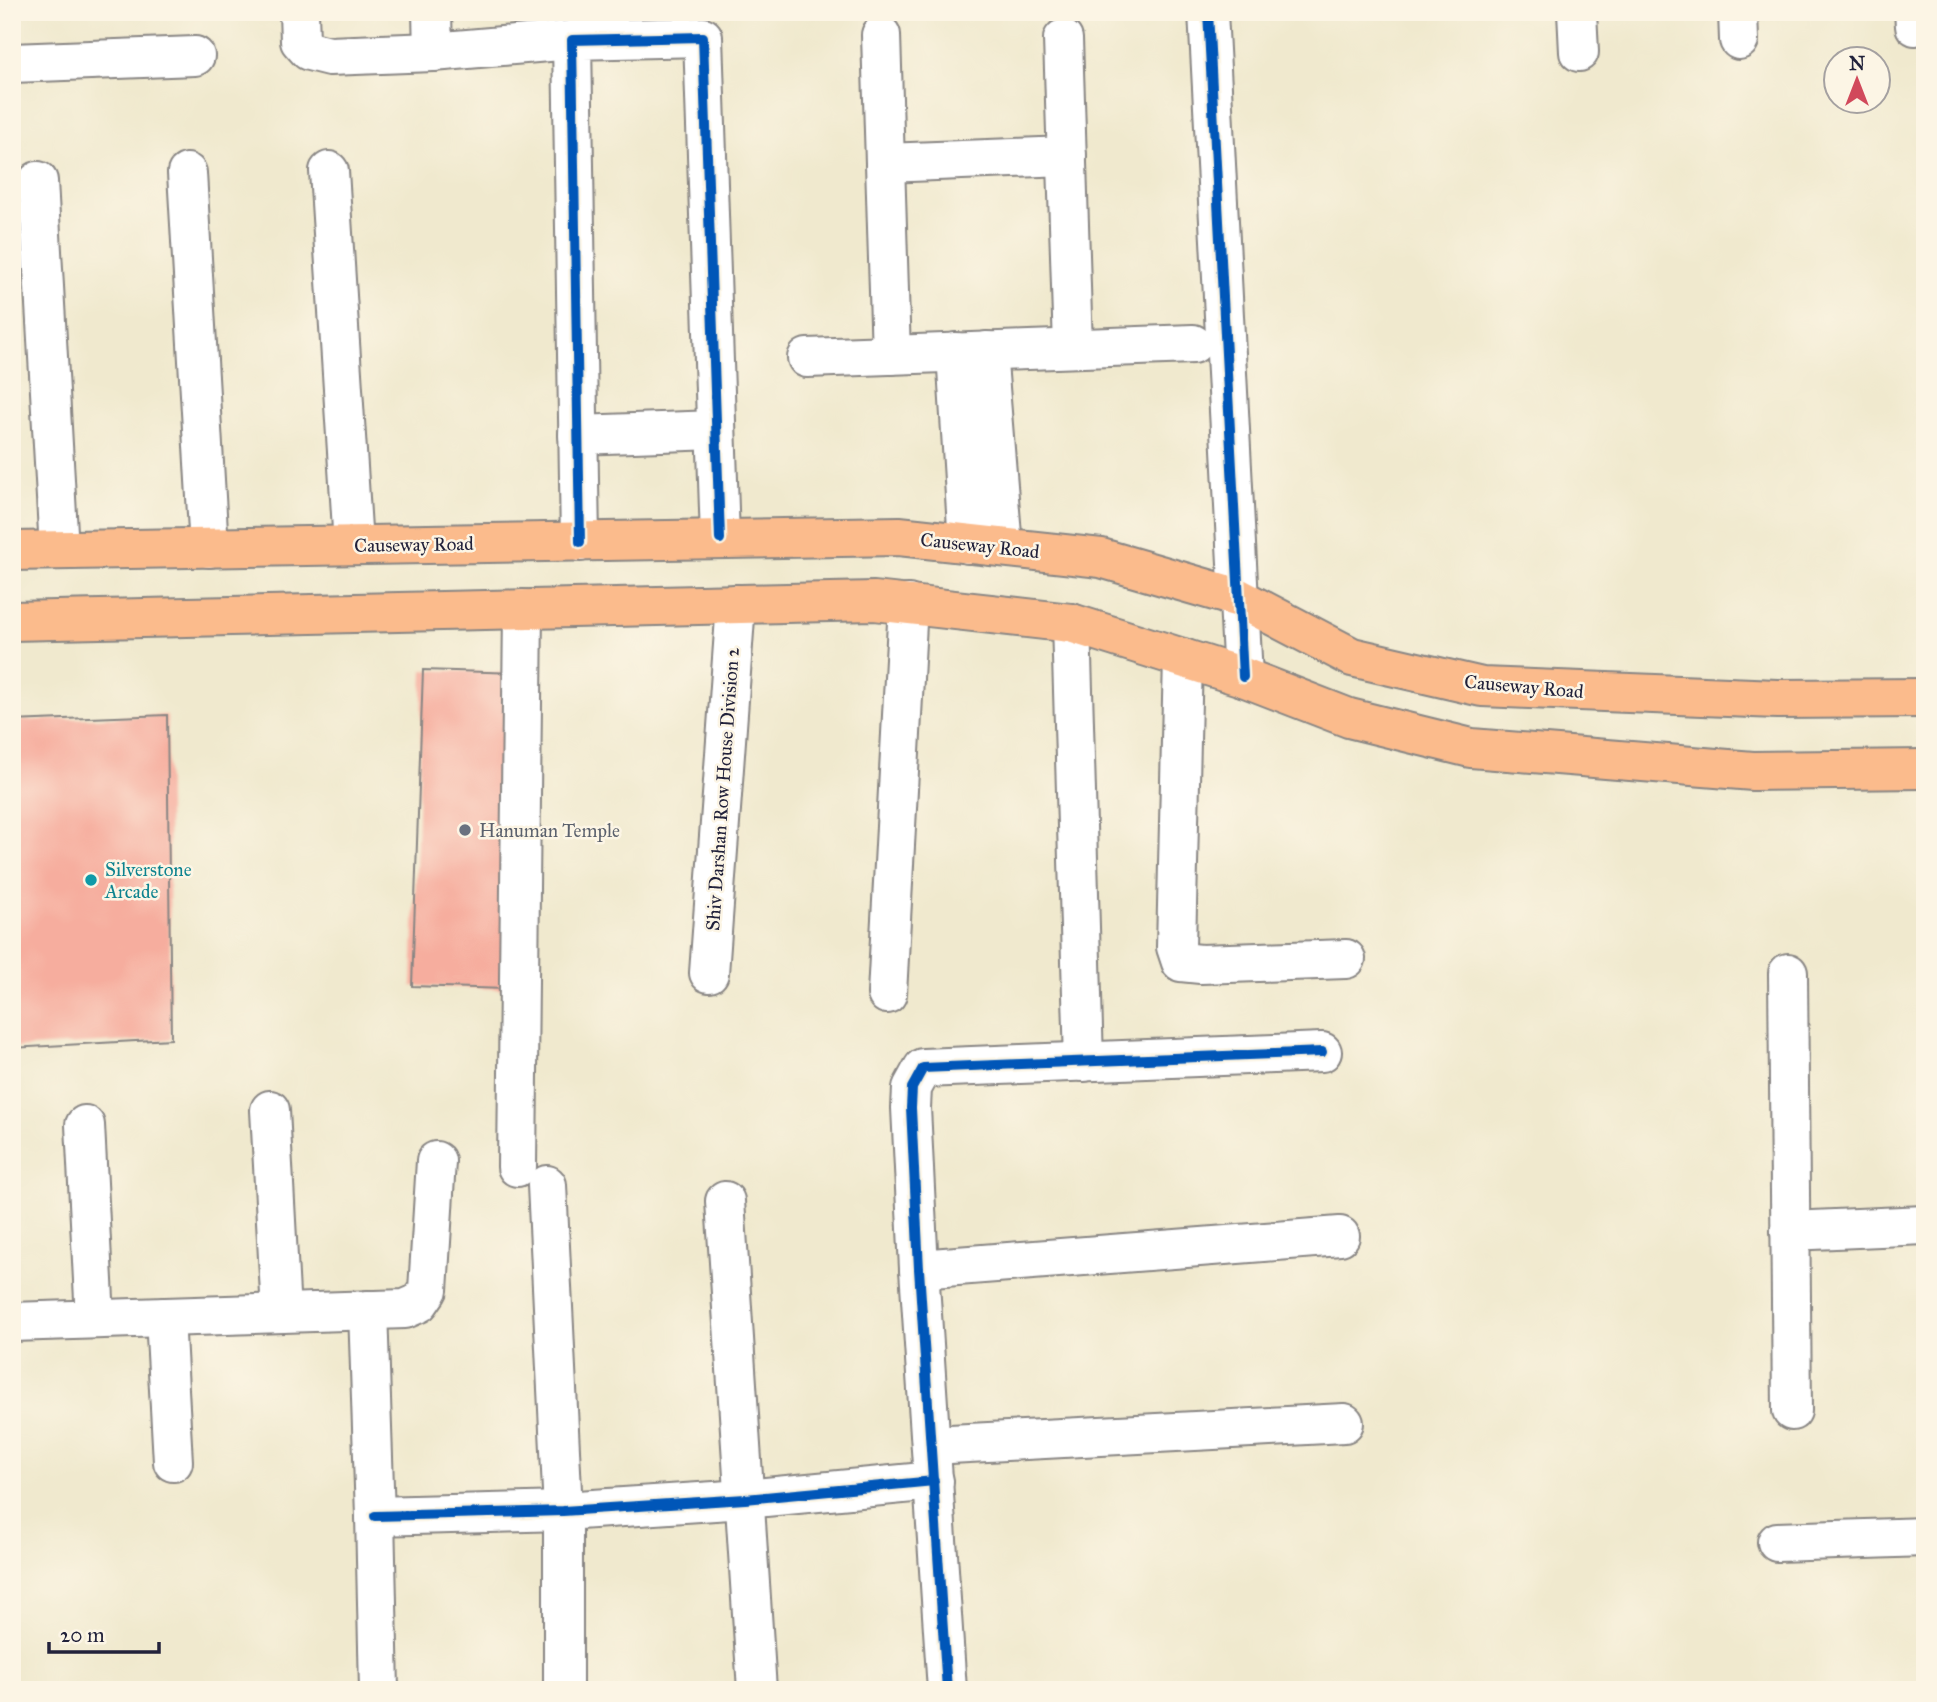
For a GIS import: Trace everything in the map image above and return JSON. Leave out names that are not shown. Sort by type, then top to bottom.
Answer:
[{"type":"main road","name":"Causeway Road","points":[[12,551],[899,536],[1101,558],[1239,598],[1352,657],[1482,687],[1777,699],[1925,698]]},
{"type":"main road","points":[[12,621],[874,601],[1071,623],[1243,677],[1349,718],[1471,748],[1753,771],[1925,769]]},
{"type":"street","points":[[299,12],[300,41],[309,51],[329,56],[433,52],[572,40],[703,24],[720,539]]},
{"type":"street","points":[[432,12],[433,52]]},
{"type":"street","points":[[1208,12],[1243,677]]},
{"type":"street","points":[[1577,12],[1579,52]]},
{"type":"street","points":[[881,35],[891,355]]},
{"type":"street","points":[[1063,38],[1073,348]]},
{"type":"street","points":[[572,40],[580,542]]},
{"type":"street","points":[[12,63],[195,56]]},
{"type":"street","points":[[885,163],[1067,156]]},
{"type":"street","points":[[329,171],[353,545]]},
{"type":"street","points":[[187,173],[209,548]]},
{"type":"street","points":[[38,181],[59,550]]},
{"type":"street","points":[[807,358],[1193,344]]},
{"type":"street","points":[[972,352],[986,545]]},
{"type":"street","points":[[578,435],[716,430]]},
{"type":"street","name":"Shiv Darshan Row House Division 2","points":[[709,973],[736,604]]},
{"type":"street","points":[[887,994],[908,604]]},
{"type":"street","points":[[523,609],[532,1176],[563,1511],[563,1690]]},
{"type":"street","points":[[1071,623],[1084,1062]]},
{"type":"street","points":[[1183,658],[1176,947],[1181,962],[1201,964],[1346,960]]},
{"type":"street","points":[[1788,973],[1792,1411]]},
{"type":"street","points":[[947,1690],[911,1108],[912,1088],[923,1068],[1322,1052]]},
{"type":"street","points":[[270,1110],[281,1313]]},
{"type":"street","points":[[85,1125],[96,1319]]},
{"type":"street","points":[[12,1322],[405,1309],[418,1303],[428,1290],[436,1161]]},
{"type":"street","points":[[725,1201],[757,1690]]},
{"type":"street","points":[[1790,1231],[1925,1225]]},
{"type":"street","points":[[919,1269],[1340,1236]]},
{"type":"street","points":[[368,1310],[379,1690]]},
{"type":"street","points":[[165,1317],[173,1462]]},
{"type":"street","points":[[375,1516],[563,1511],[745,1499],[932,1463],[1344,1423]]},
{"type":"street","points":[[1777,1542],[1925,1537]]},
{"type":"building","name":"Hanuman Temple","points":[[423,670],[518,673],[506,989],[412,986]]},
{"type":"building","name":"Silverstone Arcade","points":[[167,715],[171,1039],[12,1048],[12,721]]},
{"type":"cycle path","points":[[1208,12],[1243,677]]},
{"type":"cycle path","points":[[580,542],[572,40],[703,37],[720,539]]},
{"type":"cycle path","points":[[947,1690],[911,1108],[912,1088],[923,1068],[1322,1052]]},
{"type":"cycle path","points":[[375,1516],[563,1511],[745,1499],[934,1481]]},
{"type":"place","name":"Hanuman Temple","points":[[465,830]]},
{"type":"place","name":"Silverstone Arcade","points":[[91,880]]}]
